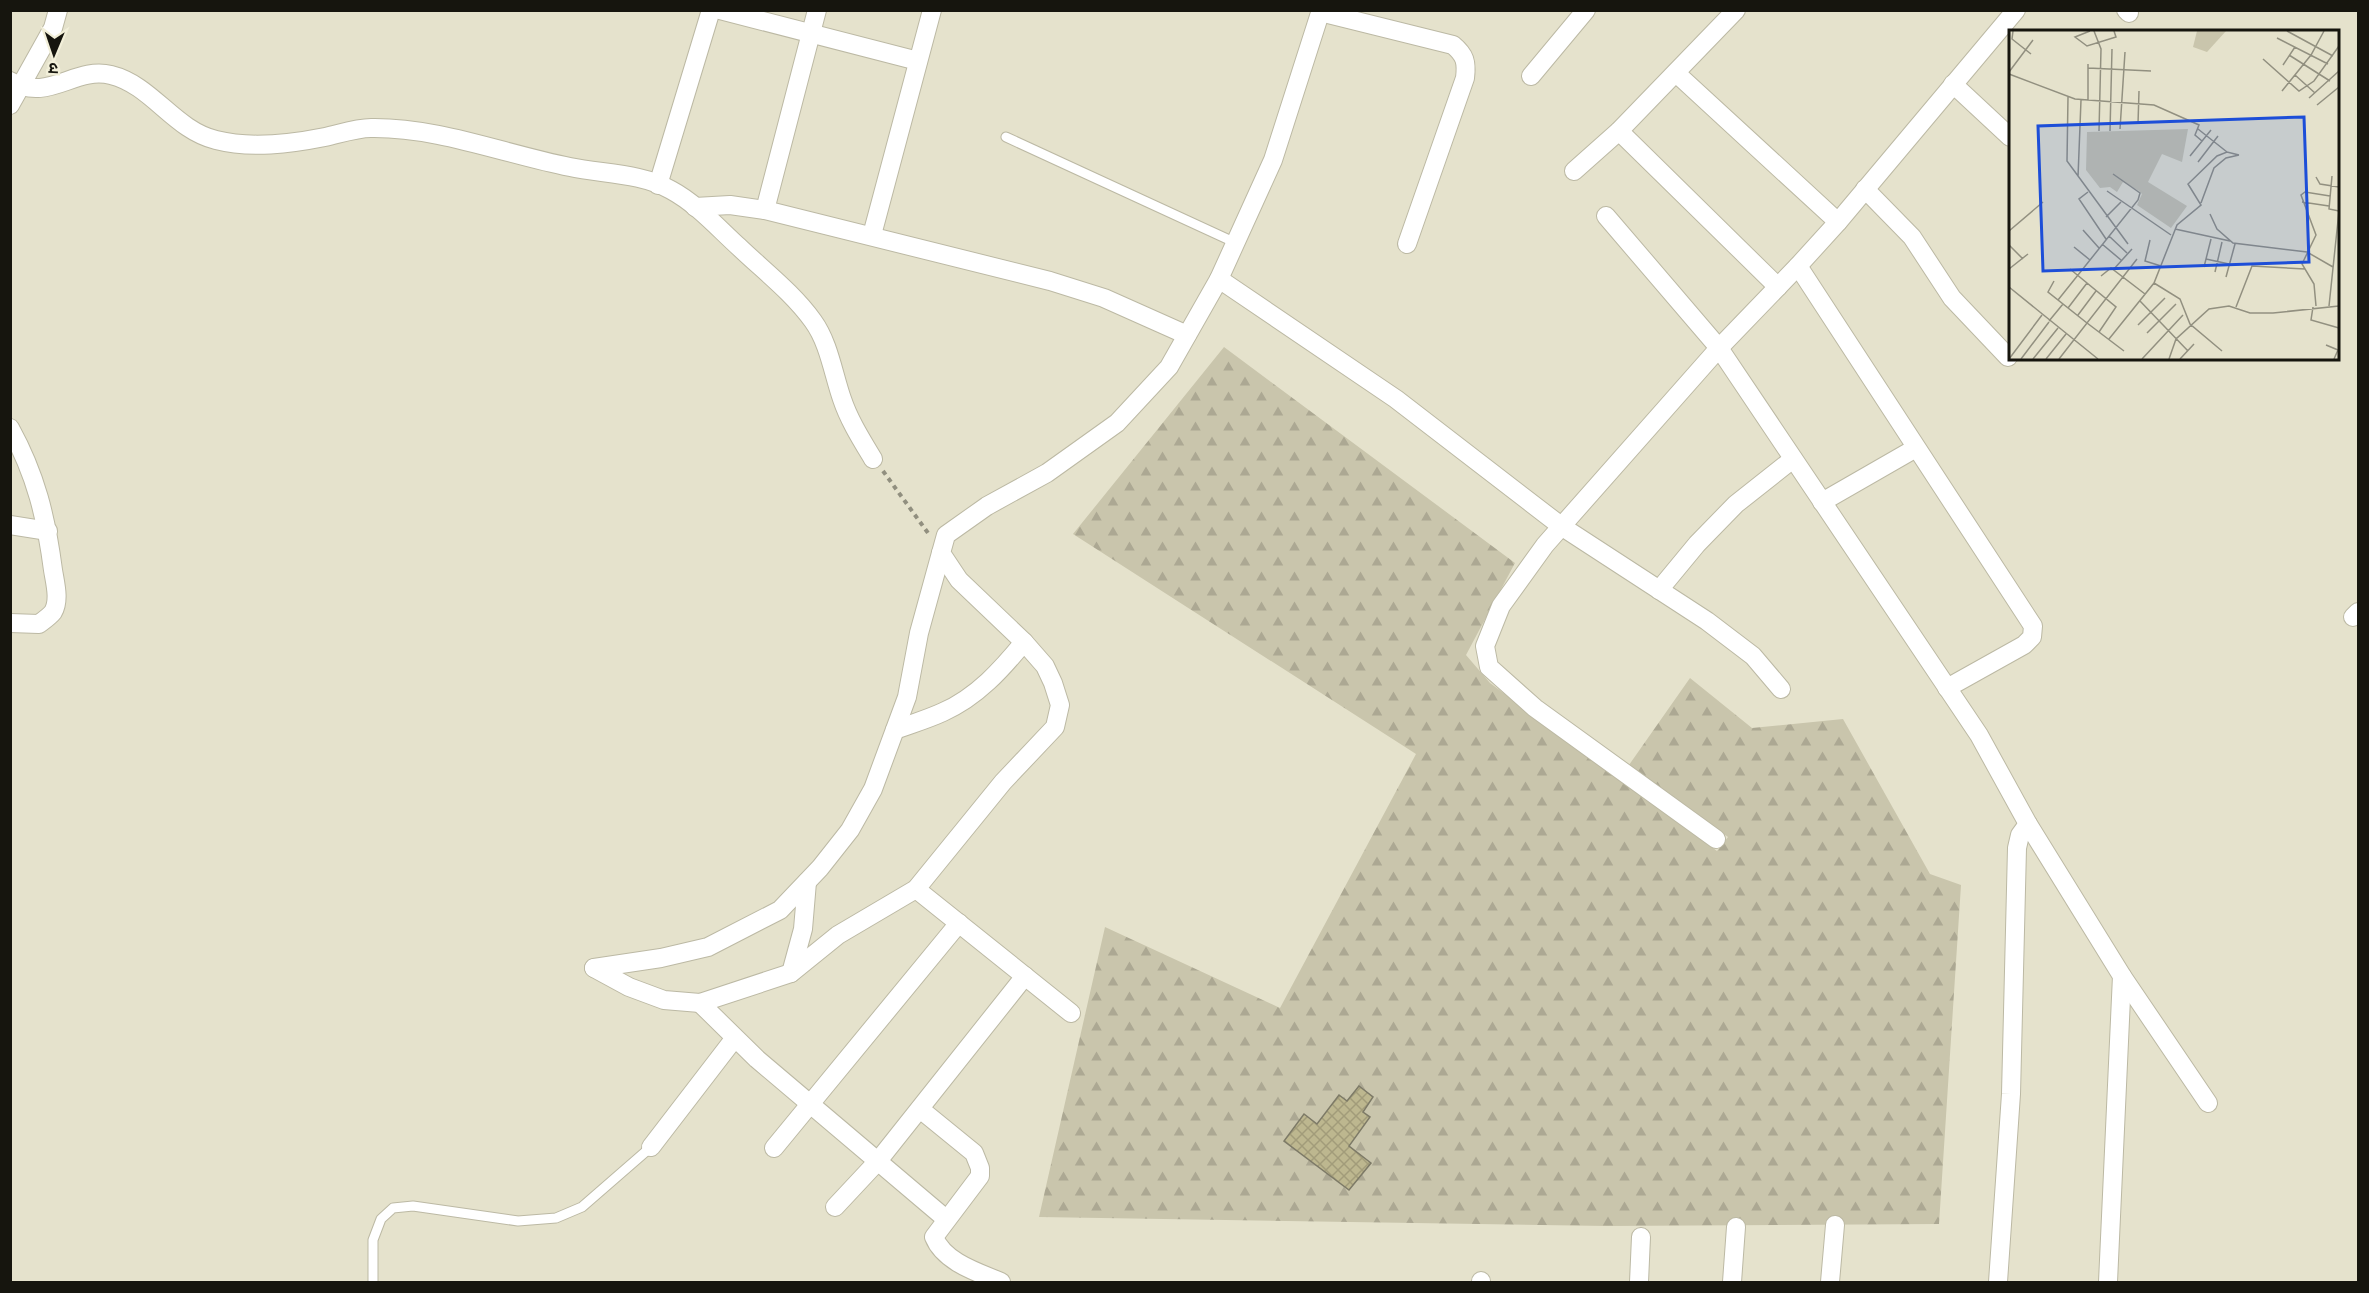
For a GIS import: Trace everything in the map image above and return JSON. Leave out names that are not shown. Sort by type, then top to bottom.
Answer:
[{"type":"street","points":[[10,105],[16,84],[53,28],[58,10]]},
{"type":"street","points":[[658,185],[711,10]]},
{"type":"street","points":[[720,10],[918,61]]},
{"type":"street","points":[[765,210],[817,10]]},
{"type":"street","points":[[872,235],[932,10]]},
{"type":"street","points":[[1531,76],[1586,10]]},
{"type":"street","points":[[1574,171],[1620,131],[1736,10]]},
{"type":"street","points":[[1716,839],[1535,708],[1489,667],[1485,646],[1501,606],[1545,545],[1719,348],[1838,222],[2016,10]]},
{"type":"street","points":[[941,553],[959,580],[1024,642],[1045,666],[1060,705],[1055,727],[1004,782],[916,889],[838,935],[791,973],[700,1003],[663,1000],[629,987],[594,968],[661,958],[708,947],[780,910],[807,882],[850,830],[873,789],[907,698],[919,633],[941,553],[946,535],[987,506],[1047,473],[1117,423],[1168,367],[1219,279],[1273,160],[1321,11],[1453,45],[1464,54],[1467,65],[1466,78],[1407,244]]},
{"type":"street","points":[[1677,72],[1838,222]]},
{"type":"street","points":[[16,84],[39,90],[92,73],[112,75],[141,89],[192,131],[216,140],[251,145],[286,143],[369,128],[434,134],[546,162],[633,177],[670,189],[695,207],[798,302],[814,322],[824,340],[842,400],[873,459]]},
{"type":"street","points":[[1953,84],[2009,136]]},
{"type":"street","points":[[1620,131],[1778,287]]},
{"type":"street","points":[[1865,189],[1912,237],[1952,298],[2008,357]]},
{"type":"street","points":[[695,207],[730,205],[765,210],[1050,281],[1104,298],[1187,335]]},
{"type":"street","points":[[1606,216],[1719,348],[1978,735],[2028,824],[2122,976],[2208,1103]]},
{"type":"street","points":[[1798,266],[2032,626],[2032,638],[2024,645],[1947,688]]},
{"type":"street","points":[[1219,279],[1396,399],[1561,526],[1707,621],[1753,656],[1781,689]]},
{"type":"street","points":[[10,428],[26,455],[41,498],[57,596],[53,612],[39,624],[10,623]]},
{"type":"street","points":[[1822,502],[1916,448]]},
{"type":"street","points":[[1659,590],[1697,544],[1736,504],[1793,459]]},
{"type":"street","points":[[10,525],[48,531]]},
{"type":"street","points":[[895,730],[946,711],[984,686],[1003,668],[1024,642]]},
{"type":"street","points":[[1998,1282],[2011,1094],[2017,848],[2020,835],[2028,824]]},
{"type":"street","points":[[791,973],[803,929],[807,882]]},
{"type":"street","points":[[916,889],[1071,1013]]},
{"type":"street","points":[[774,1148],[959,923]]},
{"type":"street","points":[[835,1207],[878,1161],[1025,976]]},
{"type":"street","points":[[2108,1282],[2122,976]]},
{"type":"street","points":[[700,1003],[734,1039],[808,1104],[946,1219]]},
{"type":"street","points":[[651,1147],[734,1039]]},
{"type":"street","points":[[920,1109],[974,1153],[981,1176],[933,1237],[938,1247],[969,1269],[1001,1282]]},
{"type":"street","points":[[1830,1282],[1835,1225]]},
{"type":"street","points":[[1732,1282],[1736,1227]]},
{"type":"street","points":[[1639,1282],[1641,1237]]},
{"type":"lane","points":[[1006,137],[1236,243]]},
{"type":"lane","points":[[373,1282],[373,1240],[381,1219],[393,1208],[413,1206],[518,1221],[556,1218],[582,1207],[651,1147]]},
{"type":"path","points":[[873,459],[901,494],[941,553]]},
{"type":"green space","points":[[1224,347],[1515,563],[1466,655],[1490,683],[1717,851],[1728,837],[1629,765],[1690,678],[1752,728],[1843,719],[1930,874],[1961,885],[1939,1224],[1607,1226],[1039,1217],[1105,927],[1280,1008],[1416,754],[1073,534]]},
{"type":"building","points":[[1359,1086],[1373,1097],[1363,1112],[1370,1117],[1349,1146],[1371,1163],[1349,1190],[1284,1141],[1304,1114],[1317,1124],[1339,1095],[1347,1101]]}]
